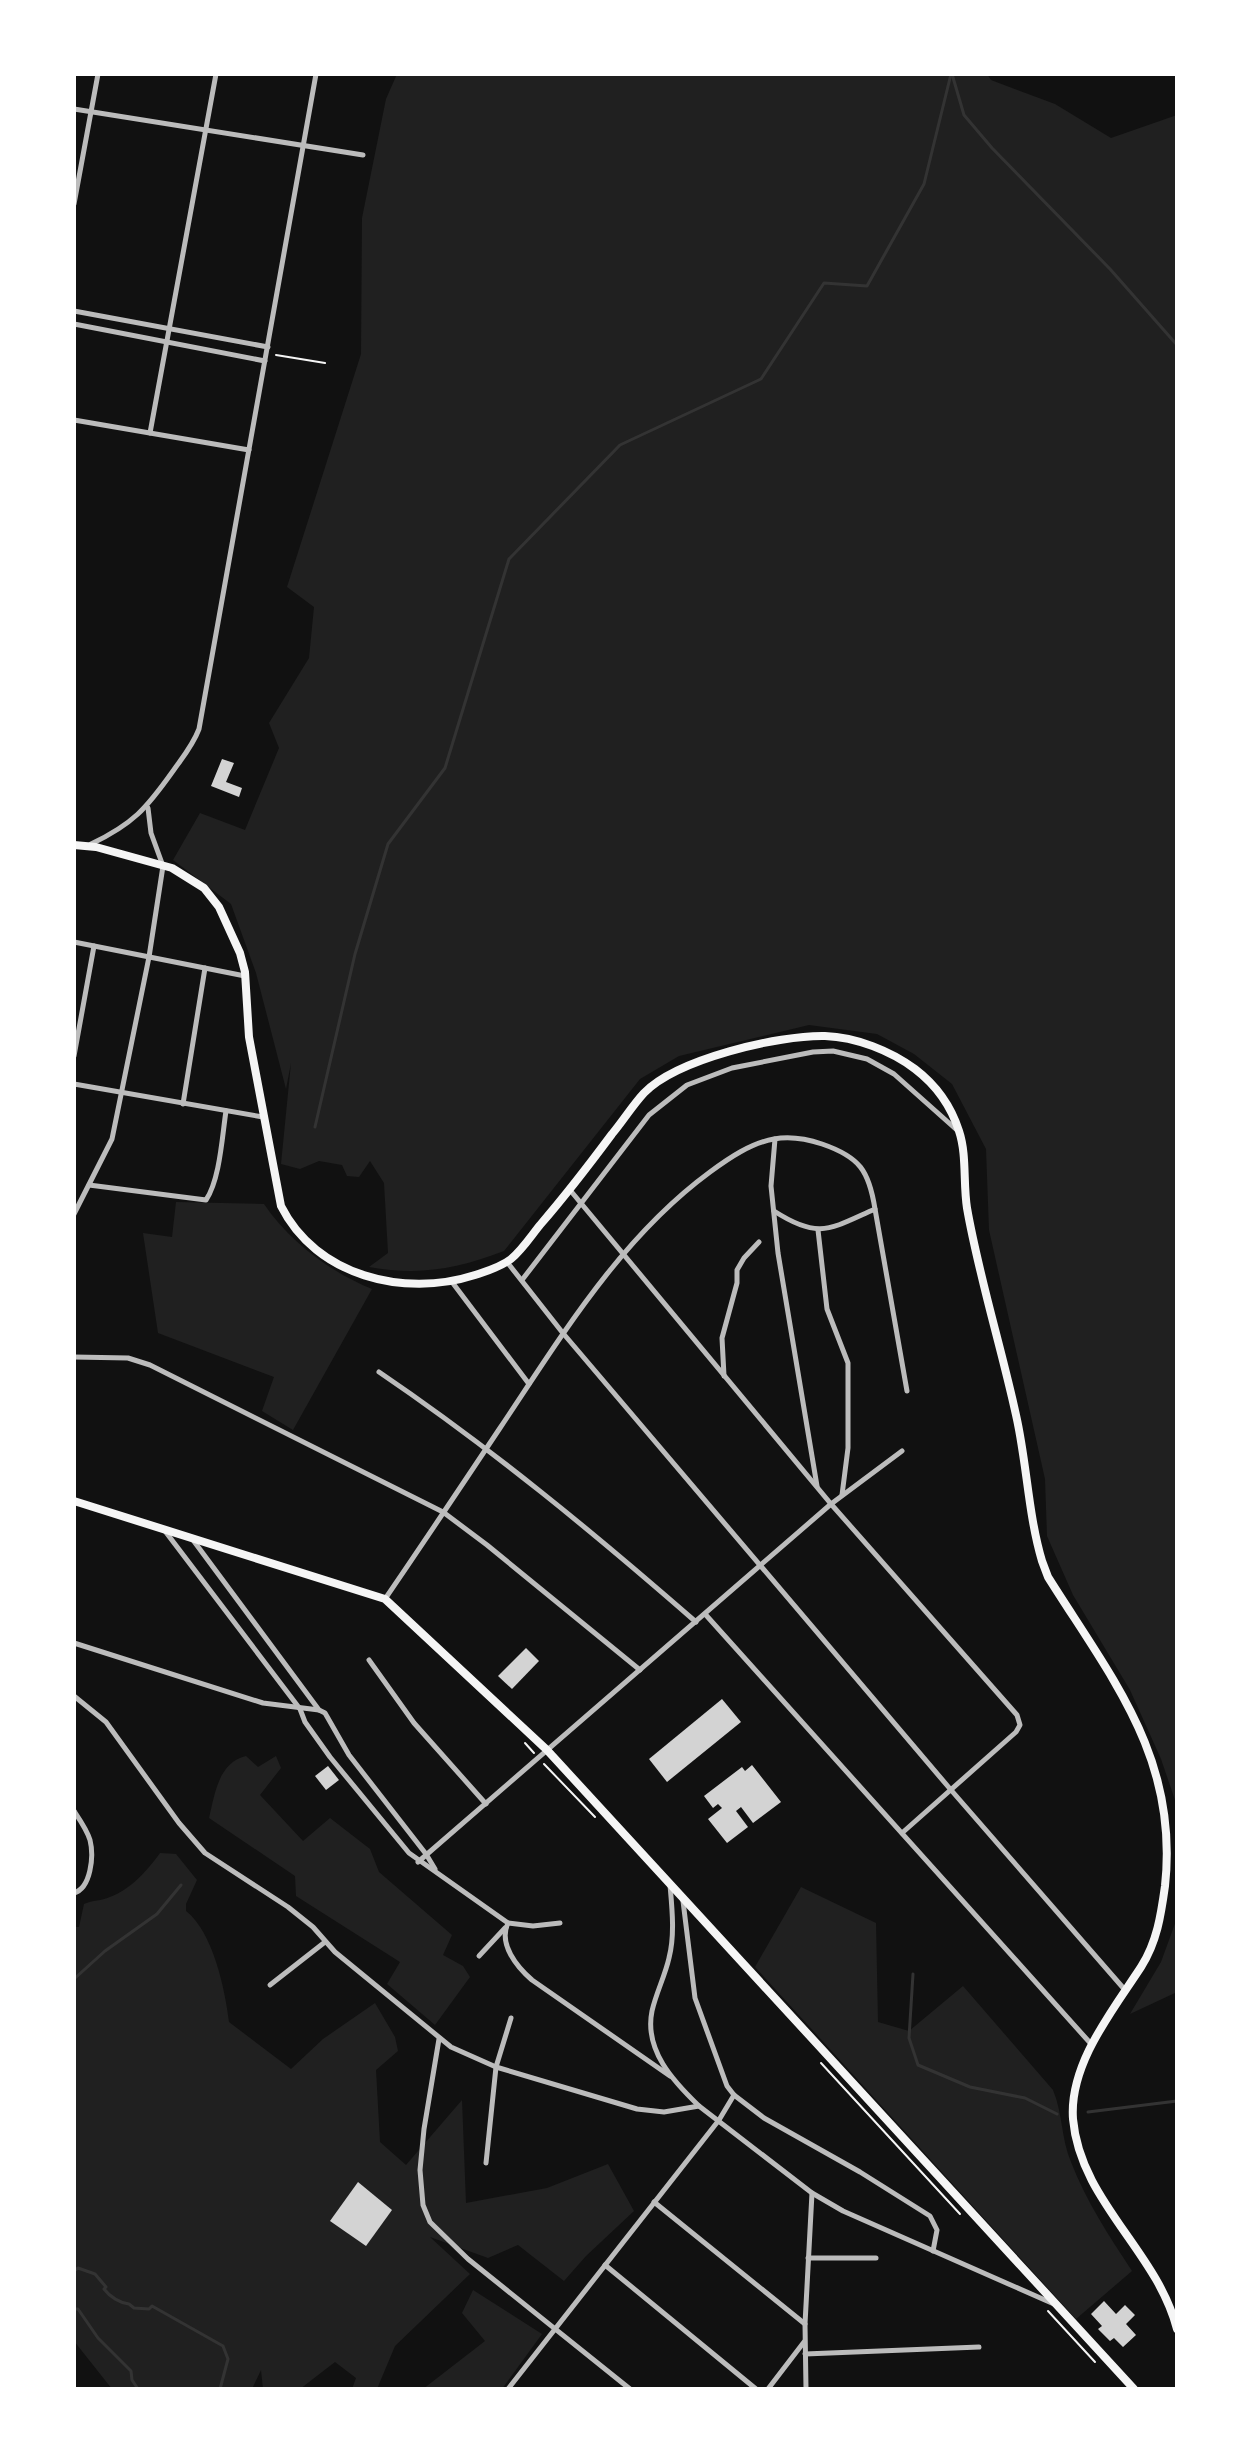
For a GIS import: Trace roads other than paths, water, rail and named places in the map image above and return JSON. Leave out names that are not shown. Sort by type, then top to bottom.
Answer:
[{"type":"main road","points":[[74,845],[172,868],[204,888],[219,907],[240,953],[245,976],[249,1037],[281,1206],[303,1241],[343,1268],[374,1280],[420,1284],[452,1282],[507,1262],[570,1190],[645,1092],[678,1069],[706,1058],[799,1038],[826,1036],[883,1050],[931,1082],[951,1109],[960,1133],[967,1207],[1017,1419],[1038,1546],[1048,1577],[1137,1720],[1162,1793],[1167,1854],[1162,1906],[1153,1943],[1092,2046],[1081,2071],[1073,2117],[1077,2145],[1097,2191],[1167,2300],[1177,2329]]},
{"type":"main road","points":[[74,1501],[385,1599],[547,1750],[1131,2387]]},
{"type":"street","points":[[74,204],[98,74]]},
{"type":"street","points":[[150,433],[216,74]]},
{"type":"street","points":[[86,846],[119,830],[148,806],[189,749],[199,729],[316,74]]},
{"type":"street","points":[[74,109],[363,155]]},
{"type":"street","points":[[74,311],[267,350]]},
{"type":"street","points":[[74,324],[265,361]]},
{"type":"street","points":[[74,420],[249,450]]},
{"type":"street","points":[[74,1214],[112,1139],[149,957],[163,866],[151,833],[148,806]]},
{"type":"street","points":[[74,942],[245,976]]},
{"type":"street","points":[[74,1056],[94,946]]},
{"type":"street","points":[[183,1104],[205,968]]},
{"type":"street","points":[[522,1280],[649,1115],[687,1085],[732,1068],[786,1056],[833,1051],[867,1059],[894,1074],[960,1133]]},
{"type":"street","points":[[74,1084],[263,1117]]},
{"type":"street","points":[[89,1185],[206,1200],[219,1158],[226,1111]]},
{"type":"street","points":[[775,1139],[771,1174],[782,1283],[817,1488]]},
{"type":"street","points":[[385,1599],[562,1332],[623,1256],[696,1183],[744,1150],[775,1139],[811,1140],[830,1147],[865,1171],[871,1183],[907,1391]]},
{"type":"street","points":[[570,1190],[817,1488],[1013,1710],[1019,1721],[1016,1732],[902,1833]]},
{"type":"street","points":[[774,1211],[807,1229],[818,1230],[843,1225],[875,1209]]},
{"type":"street","points":[[818,1230],[827,1309],[848,1363],[848,1448],[842,1496]]},
{"type":"street","points":[[724,1377],[722,1338],[737,1283],[737,1270],[759,1242]]},
{"type":"street","points":[[507,1262],[562,1332],[1125,1991]]},
{"type":"street","points":[[452,1282],[529,1384]]},
{"type":"street","points":[[74,1357],[128,1358],[150,1365],[443,1512],[640,1670]]},
{"type":"street","points":[[379,1372],[487,1447],[596,1534],[696,1622]]},
{"type":"street","points":[[418,1862],[831,1504],[902,1451]]},
{"type":"street","points":[[162,1528],[300,1709],[305,1722],[330,1757],[418,1862],[435,1869],[506,1926],[560,1923]]},
{"type":"street","points":[[190,1537],[319,1710]]},
{"type":"street","points":[[705,1614],[1092,2046]]},
{"type":"street","points":[[74,1643],[250,1699],[325,1713],[349,1755],[435,1869]]},
{"type":"street","points":[[369,1660],[414,1723],[486,1804]]},
{"type":"street","points":[[74,1696],[106,1722],[179,1823],[205,1853],[288,1907],[439,2039],[463,2054],[496,2067],[637,2109],[664,2112],[699,2106]]},
{"type":"street","points":[[74,1811],[88,1836],[91,1851],[86,1884],[74,1893]]},
{"type":"street","points":[[670,1884],[670,1955],[650,2024],[654,2046],[670,2076]]},
{"type":"street","points":[[682,1896],[695,1998],[722,2074],[734,2095],[764,2118],[924,2211],[936,2223],[933,2251]]},
{"type":"street","points":[[479,1956],[506,1926]]},
{"type":"street","points":[[506,1926],[509,1951],[520,1969],[670,2076],[699,2106],[812,2193],[858,2219],[1056,2306]]},
{"type":"street","points":[[270,1985],[325,1942]]},
{"type":"street","points":[[486,2163],[496,2067],[511,2018]]},
{"type":"street","points":[[439,2039],[420,2170],[423,2205],[430,2222],[554,2329],[630,2389]]},
{"type":"street","points":[[508,2389],[719,2120],[734,2095]]},
{"type":"street","points":[[806,2389],[805,2324],[812,2193]]},
{"type":"street","points":[[654,2202],[805,2324]]},
{"type":"street","points":[[808,2258],[876,2258]]},
{"type":"street","points":[[605,2265],[756,2389]]},
{"type":"street","points":[[768,2389],[805,2341]]},
{"type":"street","points":[[805,2354],[979,2347]]},
{"type":"waterway","points":[[315,1127],[355,954],[388,844],[445,768],[509,559],[620,445],[761,379],[824,283],[867,286],[924,184],[951,74]]},
{"type":"waterway","points":[[952,74],[964,115],[1110,269],[1177,345]]},
{"type":"waterway","points":[[74,1979],[105,1951],[157,1914],[181,1885]]},
{"type":"waterway","points":[[913,1974],[909,2038],[918,2065],[970,2087],[1025,2098],[1057,2114]]},
{"type":"waterway","points":[[1088,2112],[1177,2101]]},
{"type":"waterway","points":[[74,2271],[78,2268],[95,2274],[115,2299],[134,2308],[149,2309],[152,2306],[223,2346],[228,2359],[220,2389]]},
{"type":"waterway","points":[[74,2309],[78,2309],[98,2338],[131,2371],[138,2389]]}]
